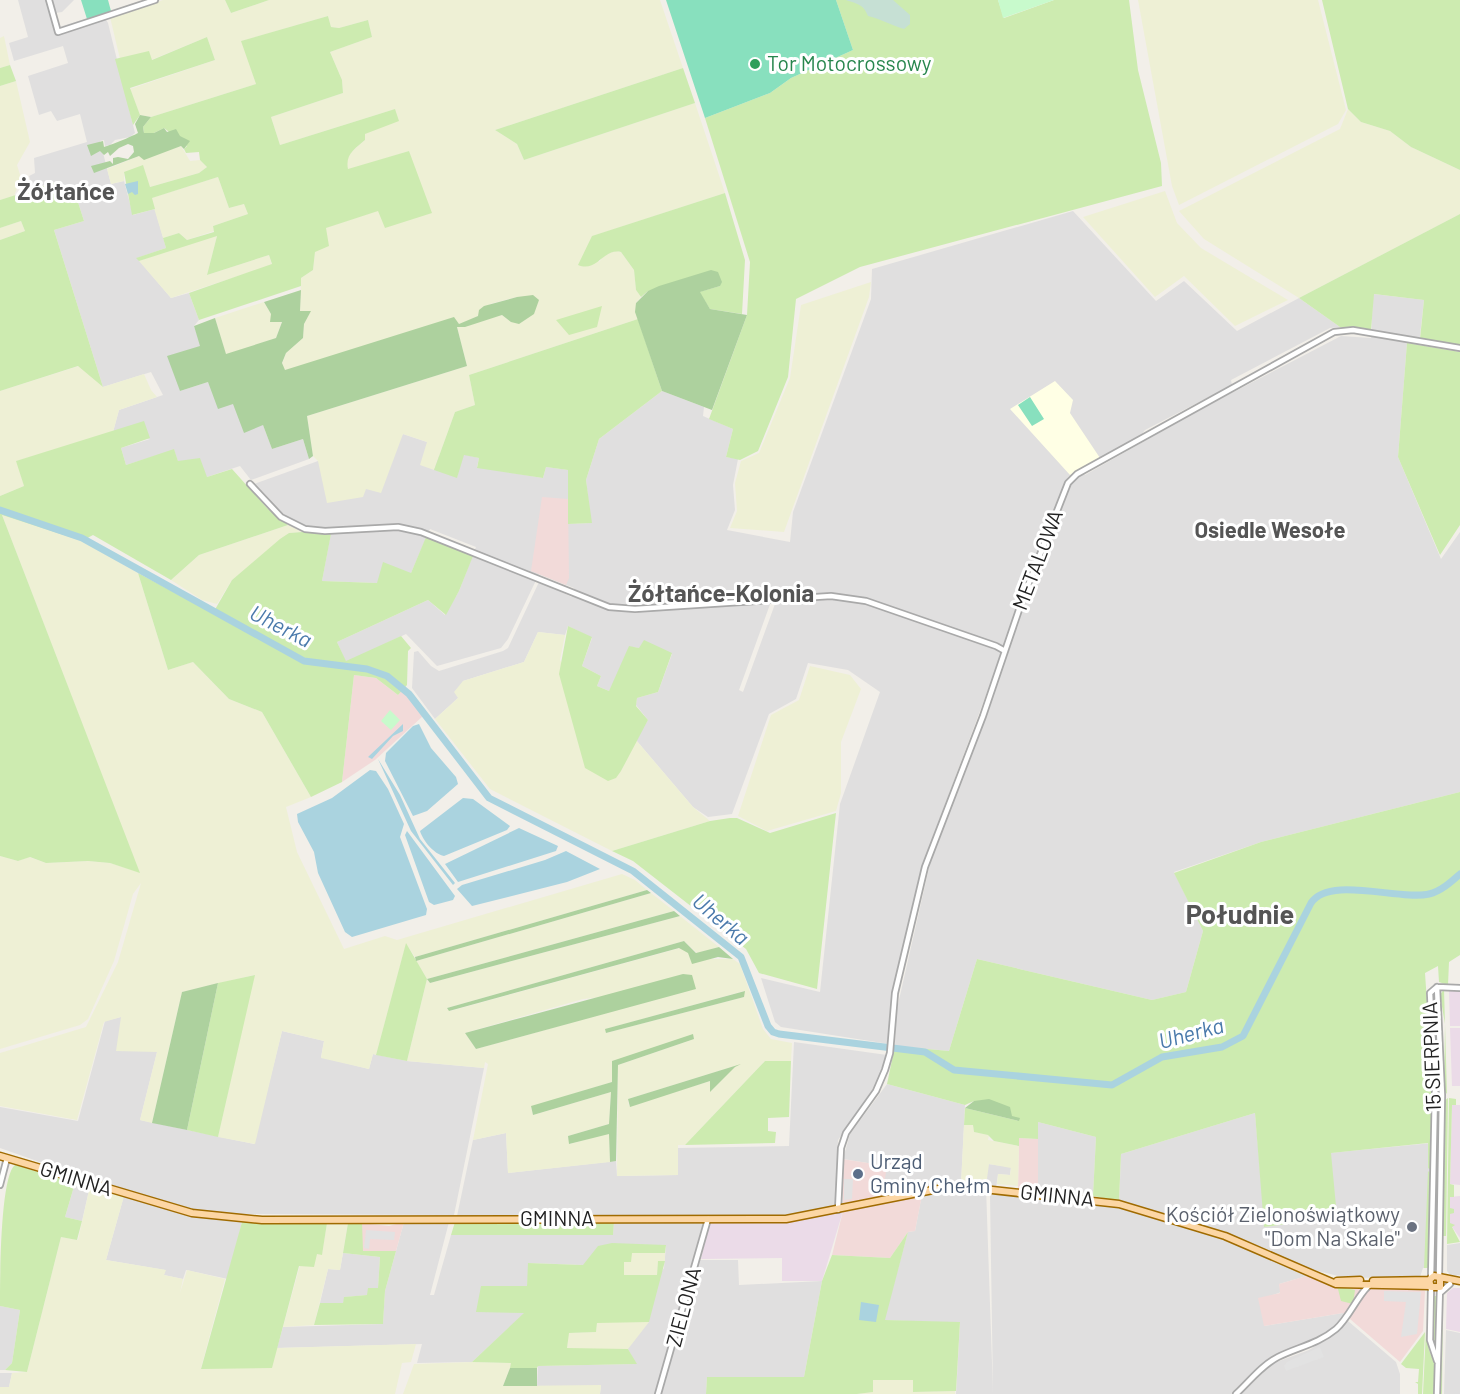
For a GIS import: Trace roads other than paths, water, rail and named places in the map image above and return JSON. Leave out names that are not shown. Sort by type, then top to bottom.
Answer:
[{"type":"main road","name":"GMINNA","points":[[0,1156],[178,1209],[234,1219],[786,1219],[948,1187],[1093,1199],[1119,1204],[1225,1236],[1309,1272]]},
{"type":"main road","points":[[1309,1272],[1336,1284],[1348,1285],[1363,1282],[1429,1284],[1439,1275]]},
{"type":"main road","points":[[1309,1272],[1335,1280],[1363,1282],[1440,1286],[1450,1282],[1459,1282]]},
{"type":"main road","points":[[1439,1275],[1450,1282]]},
{"type":"main road","points":[[1439,1275],[1440,1286]]},
{"type":"street","points":[[49,0],[58,32],[155,0]]},
{"type":"street","name":"METALOWA","points":[[838,1210],[840,1157],[843,1141],[882,1081],[891,1047],[895,993],[918,893],[1009,640],[1071,478],[1334,332],[1353,330],[1460,348]]},
{"type":"street","points":[[250,484],[281,517],[305,529],[325,531],[385,526],[421,532],[609,607],[635,609],[775,598],[838,597],[866,601],[1005,651]]},
{"type":"street","points":[[993,645],[1009,640]]},
{"type":"street","points":[[993,645],[999,651],[1002,661]]},
{"type":"street","points":[[999,651],[1005,651]]},
{"type":"street","points":[[1437,987],[1460,987]]},
{"type":"street","name":"15 SIERPNIA","points":[[1429,1284],[1435,1084],[1430,993],[1437,987]]},
{"type":"street","name":"15 SIERPNIA","points":[[1437,987],[1442,1084],[1439,1275]]},
{"type":"street","points":[[0,1185],[8,1158]]},
{"type":"street","name":"ZIELONA","points":[[658,1394],[708,1219]]},
{"type":"street","points":[[1360,1296],[1363,1282]]},
{"type":"street","points":[[1440,1295],[1450,1282]]},
{"type":"street","points":[[1236,1394],[1276,1358],[1307,1347],[1331,1333],[1348,1317],[1360,1296],[1372,1284]]},
{"type":"street","points":[[1429,1284],[1430,1340],[1438,1364]]},
{"type":"street","points":[[1348,1285],[1355,1287],[1360,1296]]},
{"type":"street","points":[[1437,1394],[1440,1286]]},
{"type":"water","points":[[138,181],[138,194],[135,195],[132,192],[128,194],[125,184]]},
{"type":"water","points":[[403,724],[403,731],[393,736],[372,759],[368,757]]},
{"type":"water","points":[[419,724],[431,748],[456,777],[458,784],[427,811],[413,816],[385,761],[386,753],[413,726]]},
{"type":"water","points":[[378,759],[400,795],[420,839],[455,883],[453,885],[411,831]]},
{"type":"water","points":[[370,770],[376,771],[388,789],[404,824],[400,837],[427,909],[426,915],[352,937],[345,932],[318,873],[314,852],[298,822],[297,814],[332,798]]},
{"type":"water","points":[[463,798],[473,799],[510,826],[507,830],[444,856],[440,855],[429,846],[420,831]]},
{"type":"water","points":[[519,828],[558,846],[556,851],[458,882],[445,864]]},
{"type":"water","points":[[407,831],[455,896],[453,900],[434,905],[429,902],[405,835]]},
{"type":"water","points":[[566,851],[600,869],[567,882],[472,906],[457,889],[462,885],[545,860]]},
{"type":"water","points":[[861,1302],[879,1305],[876,1322],[859,1320]]},
{"type":"waterway","name":"Uherka","points":[[0,510],[82,538],[304,661],[367,669],[387,676],[409,694],[489,798],[633,871],[741,957],[768,1026],[773,1032],[779,1034],[925,1052],[954,1070],[1112,1085],[1162,1057],[1222,1047],[1243,1036],[1311,903],[1320,895],[1349,890],[1429,894],[1442,888],[1460,874]]},
{"type":"place","name":"Tor Motocrossowy","points":[[755,64]]},
{"type":"place","name":"Urząd Gminy Chełm","points":[[858,1174]]},
{"type":"place","name":"Kościół Zielonoświątkowy \"Dom Na Skale\"","points":[[1412,1227]]},
{"type":"district","name":"Żółtańce","points":[[66,192]]},
{"type":"district","name":"Osiedle Wesołe","points":[[1270,530]]},
{"type":"district","name":"Żółtańce-Kolonia","points":[[721,594]]},
{"type":"district","name":"Południe","points":[[1240,915]]}]
